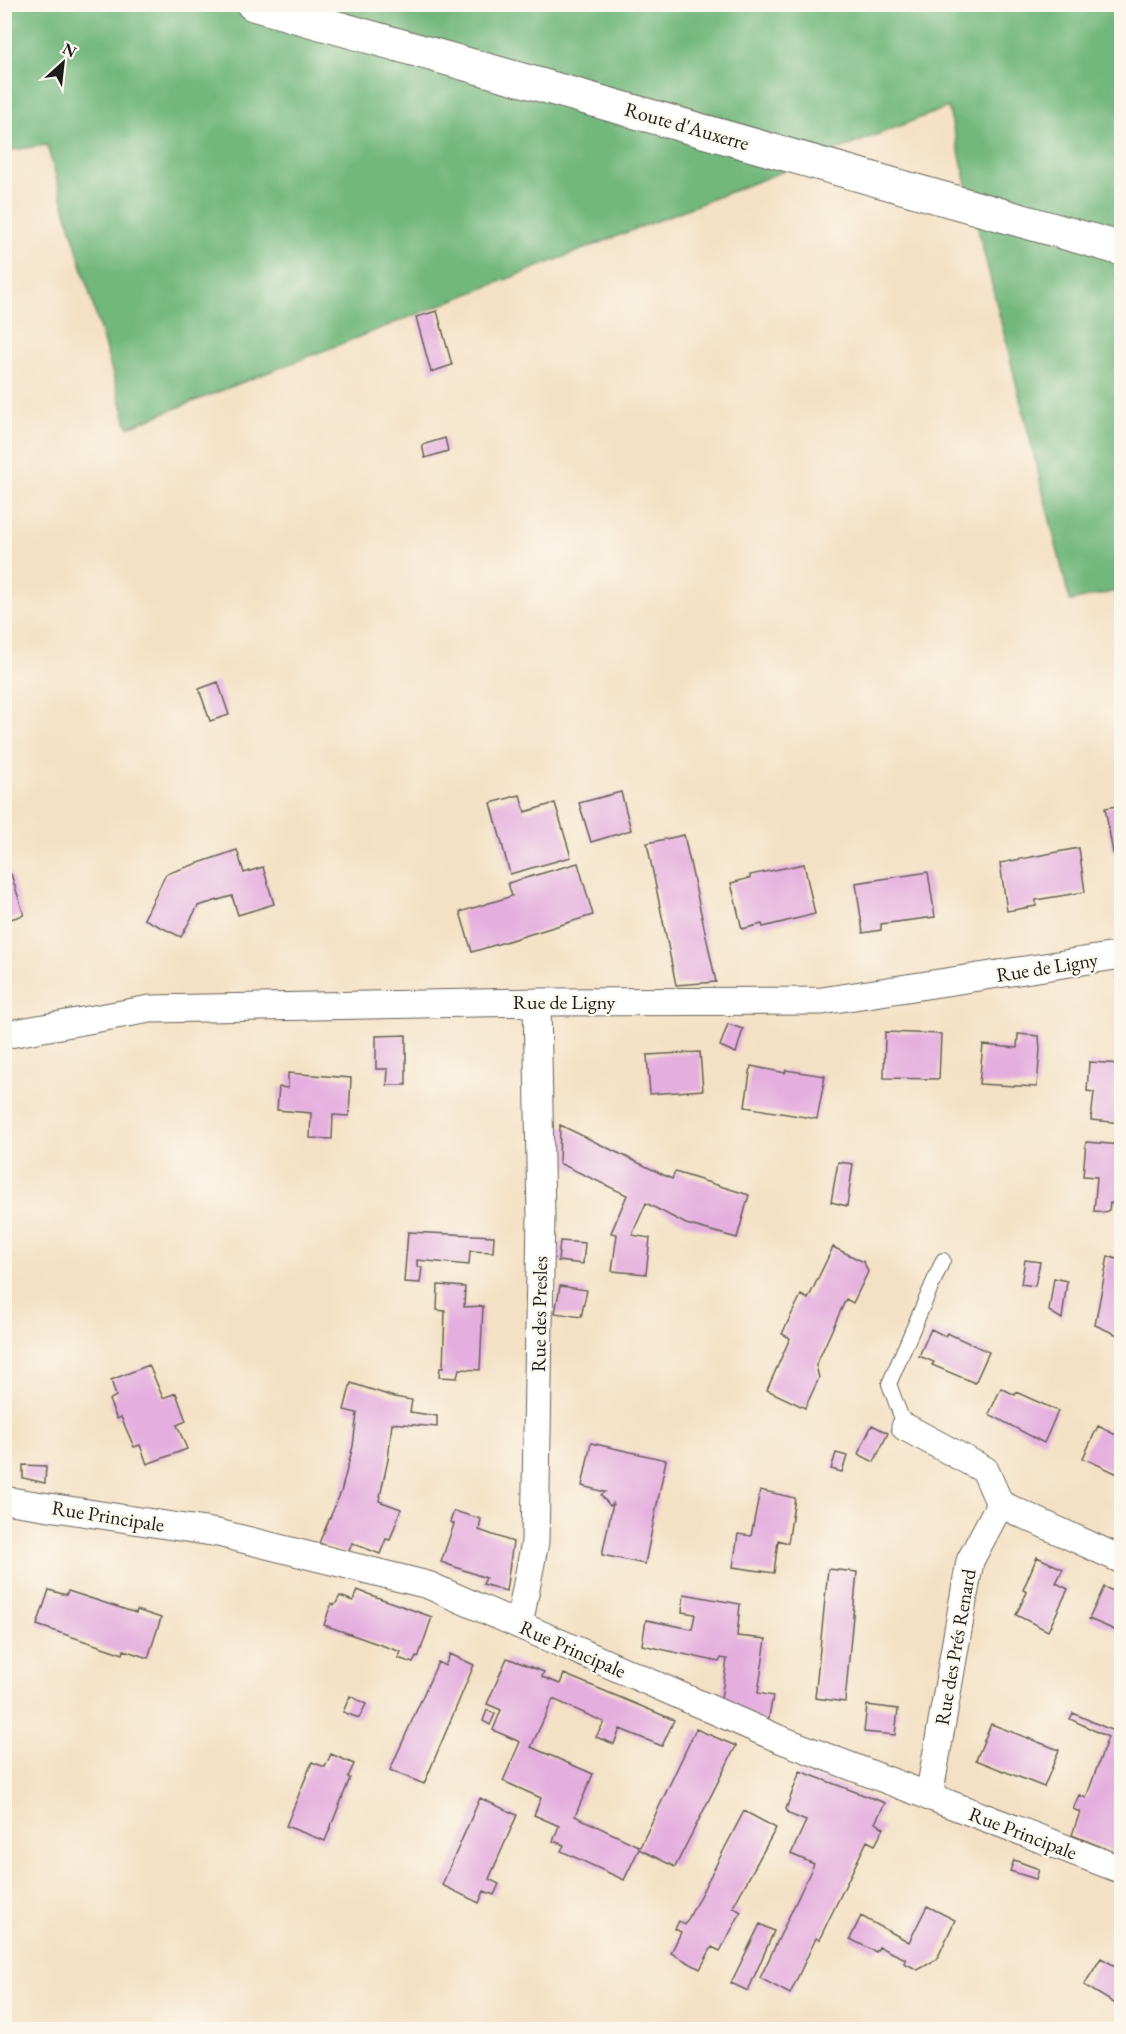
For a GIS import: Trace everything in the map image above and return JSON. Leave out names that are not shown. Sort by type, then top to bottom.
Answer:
[{"type":"street","name":"Route d'Auxerre","points":[[253,4],[1122,249]]},
{"type":"street","name":"Rue de Ligny","points":[[4,1035],[150,1009],[537,1002],[822,1001],[1122,955]]},
{"type":"street","name":"Rue des Presles","points":[[519,1625],[535,1542],[541,1217],[537,1002]]},
{"type":"street","points":[[905,1427],[985,1470],[1000,1504],[1122,1560]]},
{"type":"street","name":"Rue Principale","points":[[4,1500],[218,1533],[428,1585],[777,1738],[1122,1870]]},
{"type":"street","name":"Rue des Prés Renard","points":[[929,1797],[970,1560],[1000,1504]]},
{"type":"lane","points":[[905,1427],[889,1384],[943,1260]]},
{"type":"green space","points":[[5,5],[1121,5],[1121,590],[1070,601],[948,107],[128,427],[47,145],[5,151]]},
{"type":"building","points":[[437,311],[452,365],[431,372],[416,317]]},
{"type":"building","points":[[445,438],[448,451],[425,458],[422,445]]},
{"type":"building","points":[[218,682],[229,715],[210,721],[199,689]]},
{"type":"building","points":[[621,792],[631,830],[591,842],[579,803]]},
{"type":"building","points":[[520,795],[525,812],[555,803],[571,857],[510,874],[491,803]]},
{"type":"building","points":[[1122,805],[1122,851],[1113,853],[1105,808]]},
{"type":"building","points":[[684,835],[716,982],[676,985],[647,843]]},
{"type":"building","points":[[1079,848],[1085,892],[1036,900],[1036,906],[1007,911],[1000,863]]},
{"type":"building","points":[[237,850],[244,873],[263,867],[274,904],[238,915],[232,896],[198,906],[181,937],[144,919],[166,874]]},
{"type":"building","points":[[578,863],[593,915],[472,952],[460,912],[512,896],[508,883]]},
{"type":"building","points":[[804,864],[815,914],[763,927],[762,924],[742,929],[731,883],[750,878],[750,875]]},
{"type":"building","points":[[928,872],[935,917],[881,924],[881,930],[863,933],[856,883]]},
{"type":"building","points":[[11,874],[24,915],[4,921],[4,875]]},
{"type":"building","points":[[1122,975],[1122,995],[1121,995],[1116,976]]},
{"type":"building","points":[[728,1024],[743,1029],[736,1053],[720,1046]]},
{"type":"building","points":[[885,1032],[941,1034],[939,1079],[884,1078]]},
{"type":"building","points":[[1018,1034],[1039,1036],[1037,1087],[979,1084],[983,1045],[1017,1048]]},
{"type":"building","points":[[406,1035],[406,1085],[387,1085],[388,1069],[376,1069],[376,1036]]},
{"type":"building","points":[[700,1052],[703,1090],[650,1094],[647,1055]]},
{"type":"building","points":[[1089,1062],[1122,1064],[1122,1123],[1091,1120],[1094,1092],[1087,1091]]},
{"type":"building","points":[[751,1066],[785,1073],[786,1070],[825,1076],[817,1119],[745,1107]]},
{"type":"building","points":[[288,1073],[351,1078],[349,1116],[333,1115],[332,1139],[310,1138],[311,1113],[277,1110],[279,1087],[288,1088]]},
{"type":"building","points":[[560,1125],[672,1179],[675,1172],[749,1195],[737,1238],[686,1224],[646,1203],[632,1235],[650,1238],[646,1274],[612,1271],[617,1234],[611,1233],[627,1195],[559,1163]]},
{"type":"building","points":[[1086,1142],[1122,1145],[1122,1204],[1110,1203],[1109,1210],[1105,1212],[1094,1211],[1097,1177],[1083,1176]]},
{"type":"building","points":[[838,1162],[853,1164],[847,1206],[831,1202]]},
{"type":"building","points":[[408,1232],[494,1236],[493,1252],[470,1251],[469,1265],[417,1260],[417,1267],[422,1267],[420,1283],[404,1282]]},
{"type":"building","points":[[560,1241],[585,1243],[583,1264],[558,1261]]},
{"type":"building","points":[[833,1247],[864,1262],[868,1272],[853,1303],[846,1299],[816,1365],[819,1378],[805,1408],[767,1390],[790,1338],[782,1334],[801,1295],[808,1299]]},
{"type":"building","points":[[1108,1256],[1122,1261],[1122,1337],[1095,1325]]},
{"type":"building","points":[[1025,1260],[1040,1262],[1035,1286],[1021,1284]]},
{"type":"building","points":[[1054,1278],[1067,1281],[1062,1319],[1049,1311]]},
{"type":"building","points":[[438,1285],[465,1287],[464,1307],[483,1306],[480,1370],[459,1369],[457,1378],[439,1377],[440,1368],[443,1368],[445,1311],[437,1310]]},
{"type":"building","points":[[560,1286],[587,1290],[581,1317],[555,1313]]},
{"type":"building","points":[[931,1329],[945,1336],[947,1333],[989,1352],[975,1383],[932,1365],[934,1362],[919,1356]]},
{"type":"building","points":[[149,1365],[163,1398],[176,1393],[186,1421],[177,1425],[187,1449],[147,1464],[140,1445],[134,1447],[121,1417],[117,1419],[109,1400],[116,1396],[111,1380]]},
{"type":"building","points":[[351,1383],[394,1397],[412,1400],[410,1412],[437,1416],[437,1427],[392,1423],[388,1460],[379,1501],[401,1509],[390,1540],[386,1539],[380,1554],[352,1543],[348,1554],[319,1543],[341,1492],[353,1446],[357,1413],[344,1410]]},
{"type":"building","points":[[1001,1388],[1015,1395],[1016,1392],[1058,1411],[1044,1443],[989,1414]]},
{"type":"building","points":[[872,1425],[888,1433],[874,1462],[858,1454]]},
{"type":"building","points":[[1098,1426],[1122,1438],[1122,1476],[1083,1458]]},
{"type":"building","points":[[591,1443],[666,1460],[645,1564],[602,1555],[613,1503],[610,1506],[601,1495],[605,1492],[582,1486]]},
{"type":"building","points":[[836,1453],[847,1456],[842,1472],[831,1469]]},
{"type":"building","points":[[23,1465],[46,1466],[45,1483],[23,1478]]},
{"type":"building","points":[[760,1490],[795,1498],[788,1543],[778,1540],[774,1573],[733,1567],[738,1534],[751,1536]]},
{"type":"building","points":[[454,1511],[481,1519],[479,1530],[513,1542],[506,1591],[483,1584],[486,1578],[441,1562],[454,1524],[450,1522]]},
{"type":"building","points":[[1037,1557],[1063,1569],[1056,1583],[1068,1589],[1048,1631],[1016,1615],[1027,1592],[1023,1590]]},
{"type":"building","points":[[828,1569],[857,1572],[845,1702],[815,1698]]},
{"type":"building","points":[[1104,1587],[1122,1595],[1122,1633],[1089,1619]]},
{"type":"building","points":[[49,1590],[66,1595],[68,1591],[136,1613],[137,1610],[161,1618],[148,1658],[124,1650],[123,1654],[37,1625]]},
{"type":"building","points":[[357,1590],[432,1617],[418,1658],[416,1657],[413,1663],[398,1658],[401,1652],[324,1625],[331,1604],[335,1605],[340,1596],[353,1601]]},
{"type":"building","points":[[684,1594],[740,1604],[737,1636],[766,1639],[758,1693],[773,1696],[768,1722],[720,1706],[727,1659],[721,1658],[719,1662],[642,1645],[646,1620],[692,1629],[695,1614],[682,1612]]},
{"type":"building","points":[[450,1654],[474,1665],[424,1784],[390,1770],[438,1662],[445,1666]]},
{"type":"building","points":[[507,1658],[544,1672],[542,1677],[560,1684],[564,1674],[674,1720],[662,1746],[620,1729],[614,1744],[596,1737],[604,1722],[553,1699],[531,1747],[593,1774],[575,1816],[640,1847],[696,1729],[736,1746],[675,1867],[639,1849],[624,1880],[561,1851],[564,1845],[553,1841],[559,1826],[534,1815],[541,1798],[503,1781],[520,1742],[493,1730],[501,1710],[487,1704]]},
{"type":"building","points":[[350,1696],[366,1704],[359,1718],[343,1712]]},
{"type":"building","points":[[867,1705],[898,1709],[895,1735],[864,1732]]},
{"type":"building","points":[[487,1710],[495,1714],[490,1725],[483,1721]]},
{"type":"building","points":[[1073,1713],[1122,1735],[1122,1846],[1119,1854],[1072,1835],[1080,1812],[1073,1809],[1079,1795],[1086,1798],[1108,1737],[1070,1719]]},
{"type":"building","points":[[991,1724],[1059,1750],[1044,1787],[976,1760]]},
{"type":"building","points":[[331,1754],[354,1764],[325,1841],[286,1826],[312,1762],[325,1767]]},
{"type":"building","points":[[800,1771],[885,1803],[875,1823],[884,1828],[875,1845],[867,1841],[819,1940],[816,1938],[790,1994],[760,1978],[814,1864],[791,1854],[806,1821],[789,1814],[786,1809]]},
{"type":"building","points":[[480,1798],[517,1815],[489,1879],[499,1884],[494,1895],[484,1891],[479,1903],[442,1885]]},
{"type":"building","points":[[744,1811],[776,1828],[733,1907],[741,1912],[720,1951],[712,1947],[700,1969],[671,1953],[681,1932],[675,1929],[679,1921],[685,1925]]},
{"type":"building","points":[[1014,1860],[1039,1869],[1036,1879],[1010,1871]]},
{"type":"building","points":[[927,1906],[955,1920],[937,1959],[918,1970],[904,1963],[906,1959],[879,1947],[876,1952],[850,1939],[861,1916],[909,1942]]},
{"type":"building","points":[[760,1924],[774,1931],[748,1991],[731,1983]]},
{"type":"building","points":[[1101,1958],[1122,1970],[1122,2008],[1084,1985]]}]
